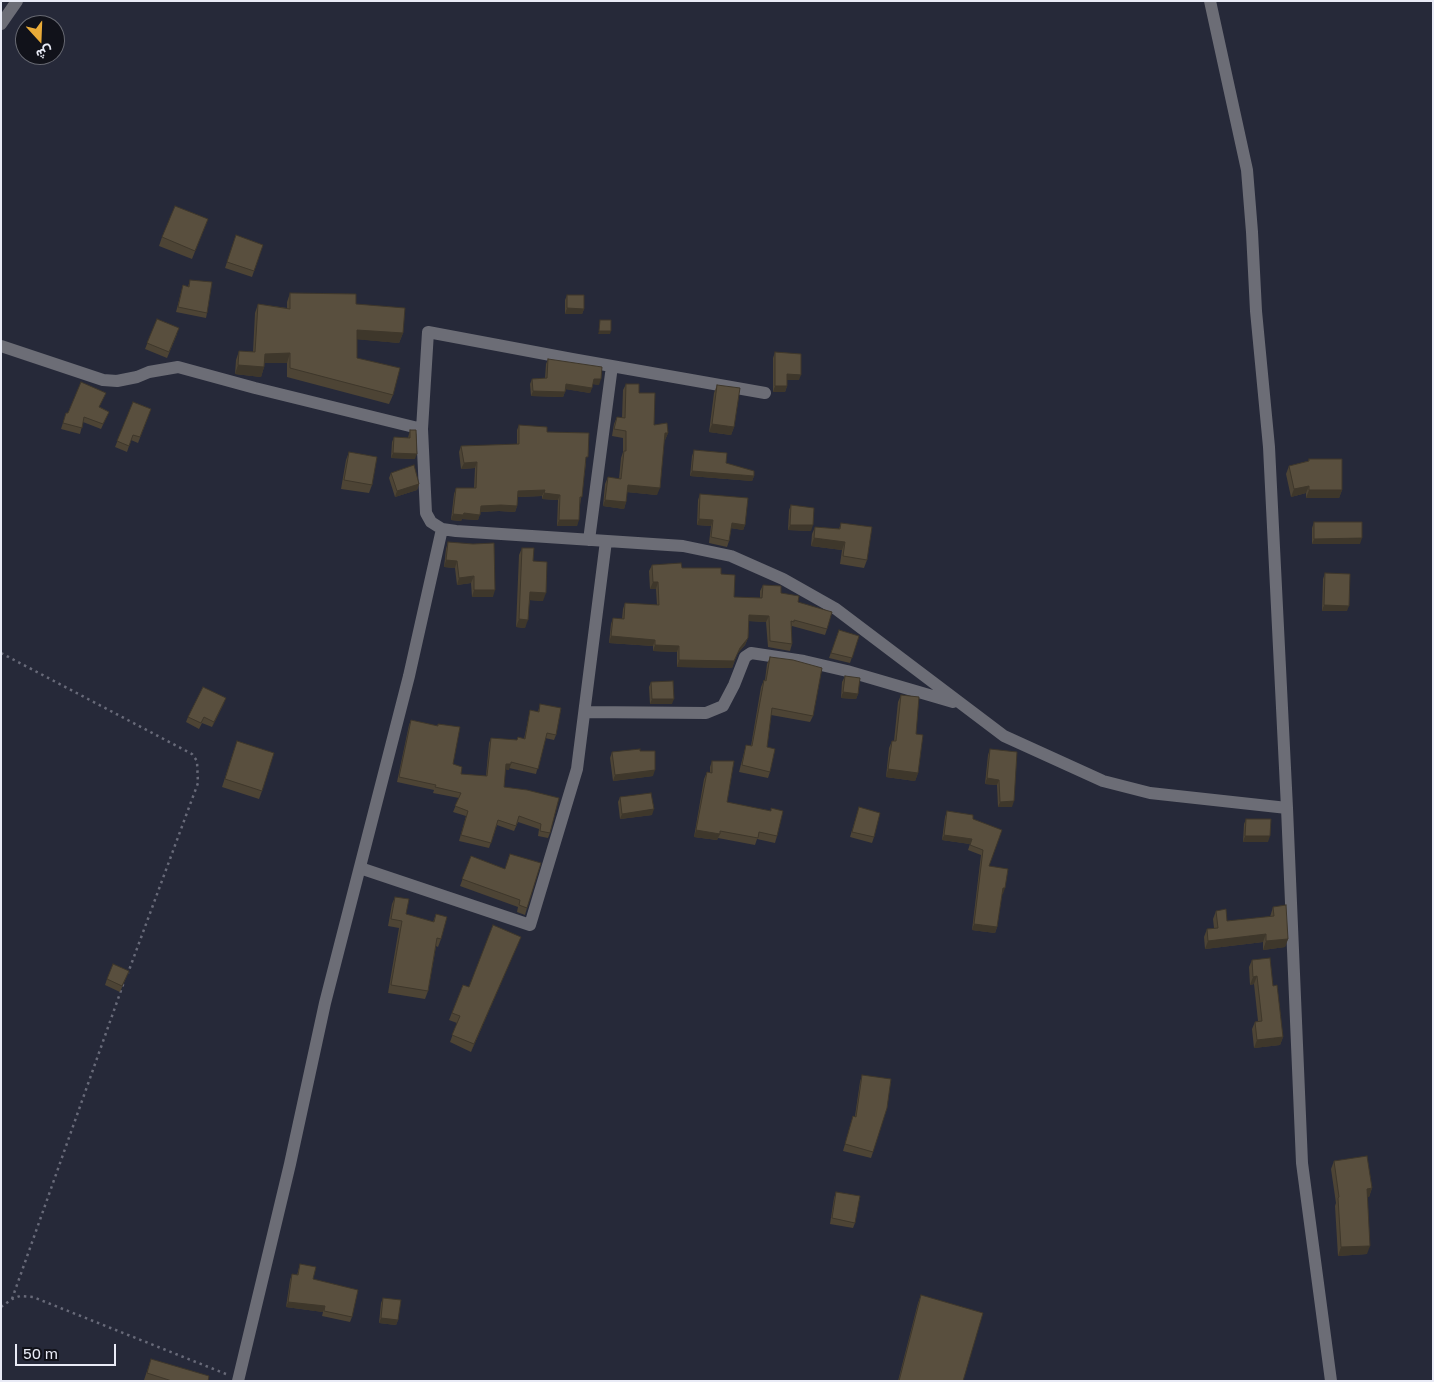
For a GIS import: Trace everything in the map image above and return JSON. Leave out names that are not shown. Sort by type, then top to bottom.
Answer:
[{"type":"street","points":[[1,24],[17,1]]},
{"type":"street","points":[[1210,1],[1247,170],[1256,311],[1269,447],[1302,1163],[1331,1381]]},
{"type":"street","points":[[765,392],[428,332],[422,429],[426,513],[431,522],[442,528],[456,531],[683,546],[731,556],[783,579],[836,609],[1004,736],[1103,781],[1150,793],[1287,808]]},
{"type":"street","points":[[1,346],[103,380],[117,381],[138,377],[149,372],[178,367],[422,429]]},
{"type":"street","points":[[589,540],[612,366]]},
{"type":"street","points":[[238,1380],[288,1174],[325,1004],[409,676],[442,528]]},
{"type":"street","points":[[360,868],[530,925],[557,842],[577,769],[606,541]]},
{"type":"street","points":[[585,712],[706,713],[723,706],[746,657],[751,653],[804,661],[847,671],[962,705]]},
{"type":"path","points":[[1,653],[192,754],[197,762],[198,770],[198,783],[112,1016],[12,1299]]},
{"type":"path","points":[[1,1307],[20,1296],[33,1297],[238,1380]]},
{"type":"building","points":[[175,206],[208,219],[195,251],[162,237]]},
{"type":"building","points":[[236,235],[263,245],[254,271],[227,262]]},
{"type":"building","points":[[190,280],[212,282],[207,313],[178,307],[183,285],[189,287]]},
{"type":"building","points":[[290,293],[356,294],[356,304],[405,308],[403,333],[357,330],[357,358],[400,368],[393,395],[290,368],[290,353],[265,354],[264,367],[238,365],[239,351],[255,352],[258,304],[290,309]]},
{"type":"building","points":[[567,295],[584,295],[584,309],[567,308]]},
{"type":"building","points":[[157,319],[179,328],[169,352],[147,343]]},
{"type":"building","points":[[600,320],[611,320],[611,331],[599,331]]},
{"type":"building","points":[[775,352],[801,354],[801,375],[787,374],[787,386],[775,386]]},
{"type":"building","points":[[548,359],[602,367],[601,379],[594,379],[592,388],[566,384],[565,392],[533,391],[532,379],[547,378]]},
{"type":"building","points":[[81,382],[106,393],[99,407],[109,412],[103,424],[84,417],[82,428],[63,423]]},
{"type":"building","points":[[626,384],[639,384],[639,393],[655,393],[654,425],[667,423],[668,433],[665,433],[660,488],[628,485],[626,502],[605,500],[608,477],[621,479],[624,451],[626,451],[626,431],[614,429],[617,417],[625,418]]},
{"type":"building","points":[[717,385],[740,388],[734,427],[712,424]]},
{"type":"building","points":[[133,402],[151,409],[140,437],[133,435],[129,446],[117,441]]},
{"type":"building","points":[[519,425],[547,427],[547,432],[589,433],[588,457],[586,457],[582,497],[580,497],[579,520],[559,520],[560,495],[544,493],[545,490],[518,491],[517,506],[481,506],[480,515],[453,514],[456,488],[476,488],[477,462],[464,463],[461,446],[519,444]]},
{"type":"building","points":[[410,430],[416,430],[417,454],[393,453],[394,437],[410,438]]},
{"type":"building","points":[[694,450],[727,453],[726,463],[754,471],[754,476],[692,471]]},
{"type":"building","points":[[349,452],[377,457],[372,485],[344,480]]},
{"type":"building","points":[[1309,459],[1342,459],[1342,490],[1309,490],[1309,486],[1294,489],[1289,466],[1309,461]]},
{"type":"building","points":[[414,465],[419,484],[397,491],[391,473]]},
{"type":"building","points":[[700,494],[748,498],[745,525],[732,523],[729,541],[711,537],[713,520],[699,519]]},
{"type":"building","points":[[791,505],[814,508],[813,525],[790,525]]},
{"type":"building","points":[[1314,522],[1362,522],[1362,538],[1314,539]]},
{"type":"building","points":[[841,523],[872,527],[867,560],[843,556],[845,542],[814,538],[815,527],[840,529]]},
{"type":"building","points":[[448,542],[494,543],[495,590],[474,590],[474,576],[459,578],[457,561],[446,560]]},
{"type":"building","points":[[522,548],[534,548],[533,561],[547,562],[546,593],[530,592],[528,620],[519,619]]},
{"type":"building","points":[[681,563],[682,568],[721,568],[721,574],[735,575],[734,597],[762,598],[763,585],[781,586],[781,593],[799,596],[798,602],[832,612],[827,629],[794,620],[794,622],[791,621],[792,644],[770,641],[769,616],[749,615],[748,638],[740,648],[734,661],[679,660],[679,646],[655,645],[655,640],[611,636],[613,618],[624,619],[625,603],[659,605],[658,582],[653,582],[652,565]]},
{"type":"building","points":[[1325,573],[1350,574],[1349,606],[1324,605]]},
{"type":"building","points":[[839,630],[859,636],[852,658],[831,653]]},
{"type":"building","points":[[770,657],[793,660],[822,668],[813,716],[772,708],[767,747],[775,749],[770,772],[742,765],[746,745],[752,746]]},
{"type":"building","points":[[845,676],[860,678],[858,694],[843,692]]},
{"type":"building","points":[[673,681],[674,699],[652,699],[651,682]]},
{"type":"building","points":[[203,687],[226,698],[214,722],[204,717],[201,723],[188,717]]},
{"type":"building","points":[[901,695],[919,697],[916,734],[923,735],[918,773],[888,769],[892,741],[896,741]]},
{"type":"building","points":[[540,704],[561,708],[556,735],[547,733],[538,769],[511,762],[511,764],[506,764],[504,787],[527,790],[559,798],[550,833],[540,831],[541,824],[519,816],[516,826],[498,820],[491,843],[461,835],[468,811],[455,806],[461,793],[399,777],[411,720],[438,726],[438,724],[460,727],[453,764],[462,767],[461,774],[487,776],[491,738],[517,740],[518,737],[525,739],[530,710],[539,712]]},
{"type":"building","points":[[237,741],[274,753],[262,791],[225,779]]},
{"type":"building","points":[[640,749],[640,751],[655,751],[655,770],[615,775],[612,752]]},
{"type":"building","points":[[990,749],[1017,752],[1014,801],[1000,802],[999,780],[987,778]]},
{"type":"building","points":[[712,761],[734,761],[727,802],[771,811],[771,808],[783,811],[777,836],[759,832],[758,838],[720,831],[720,834],[696,830],[707,772],[712,773]]},
{"type":"building","points":[[651,793],[654,809],[622,814],[620,797]]},
{"type":"building","points":[[859,807],[880,813],[874,837],[852,832]]},
{"type":"building","points":[[947,811],[973,815],[973,819],[1002,830],[989,866],[1008,869],[997,927],[974,924],[983,850],[970,845],[972,839],[944,835]]},
{"type":"building","points":[[1246,819],[1271,819],[1270,836],[1245,836]]},
{"type":"building","points":[[510,854],[541,863],[527,908],[519,905],[520,900],[462,879],[471,856],[505,869]]},
{"type":"building","points":[[395,897],[409,899],[406,914],[434,922],[436,914],[447,917],[441,939],[437,938],[428,991],[391,985],[402,921],[391,919]]},
{"type":"building","points":[[1286,905],[1288,939],[1266,941],[1266,934],[1208,941],[1207,929],[1218,928],[1216,911],[1226,909],[1227,921],[1274,916],[1273,907]]},
{"type":"building","points":[[493,925],[521,937],[474,1044],[452,1035],[460,1016],[452,1013],[463,985],[469,987]]},
{"type":"building","points":[[1270,958],[1273,986],[1277,985],[1283,1037],[1257,1040],[1255,1022],[1262,1021],[1257,976],[1253,977],[1252,960]]},
{"type":"building","points":[[113,964],[129,971],[122,986],[107,979]]},
{"type":"building","points":[[862,1075],[891,1079],[887,1108],[873,1152],[845,1144],[853,1116],[856,1117]]},
{"type":"building","points":[[1367,1156],[1372,1188],[1367,1189],[1370,1246],[1341,1247],[1339,1197],[1334,1161]]},
{"type":"building","points":[[836,1192],[860,1196],[855,1223],[832,1218]]},
{"type":"building","points":[[300,1264],[316,1267],[313,1279],[358,1290],[352,1317],[324,1311],[325,1306],[288,1302],[292,1274],[298,1275]]},
{"type":"building","points":[[921,1295],[983,1313],[963,1381],[899,1381]]},
{"type":"building","points":[[383,1298],[401,1300],[398,1320],[381,1318]]},
{"type":"building","points":[[151,1359],[209,1376],[208,1381],[172,1381],[147,1373]]}]
